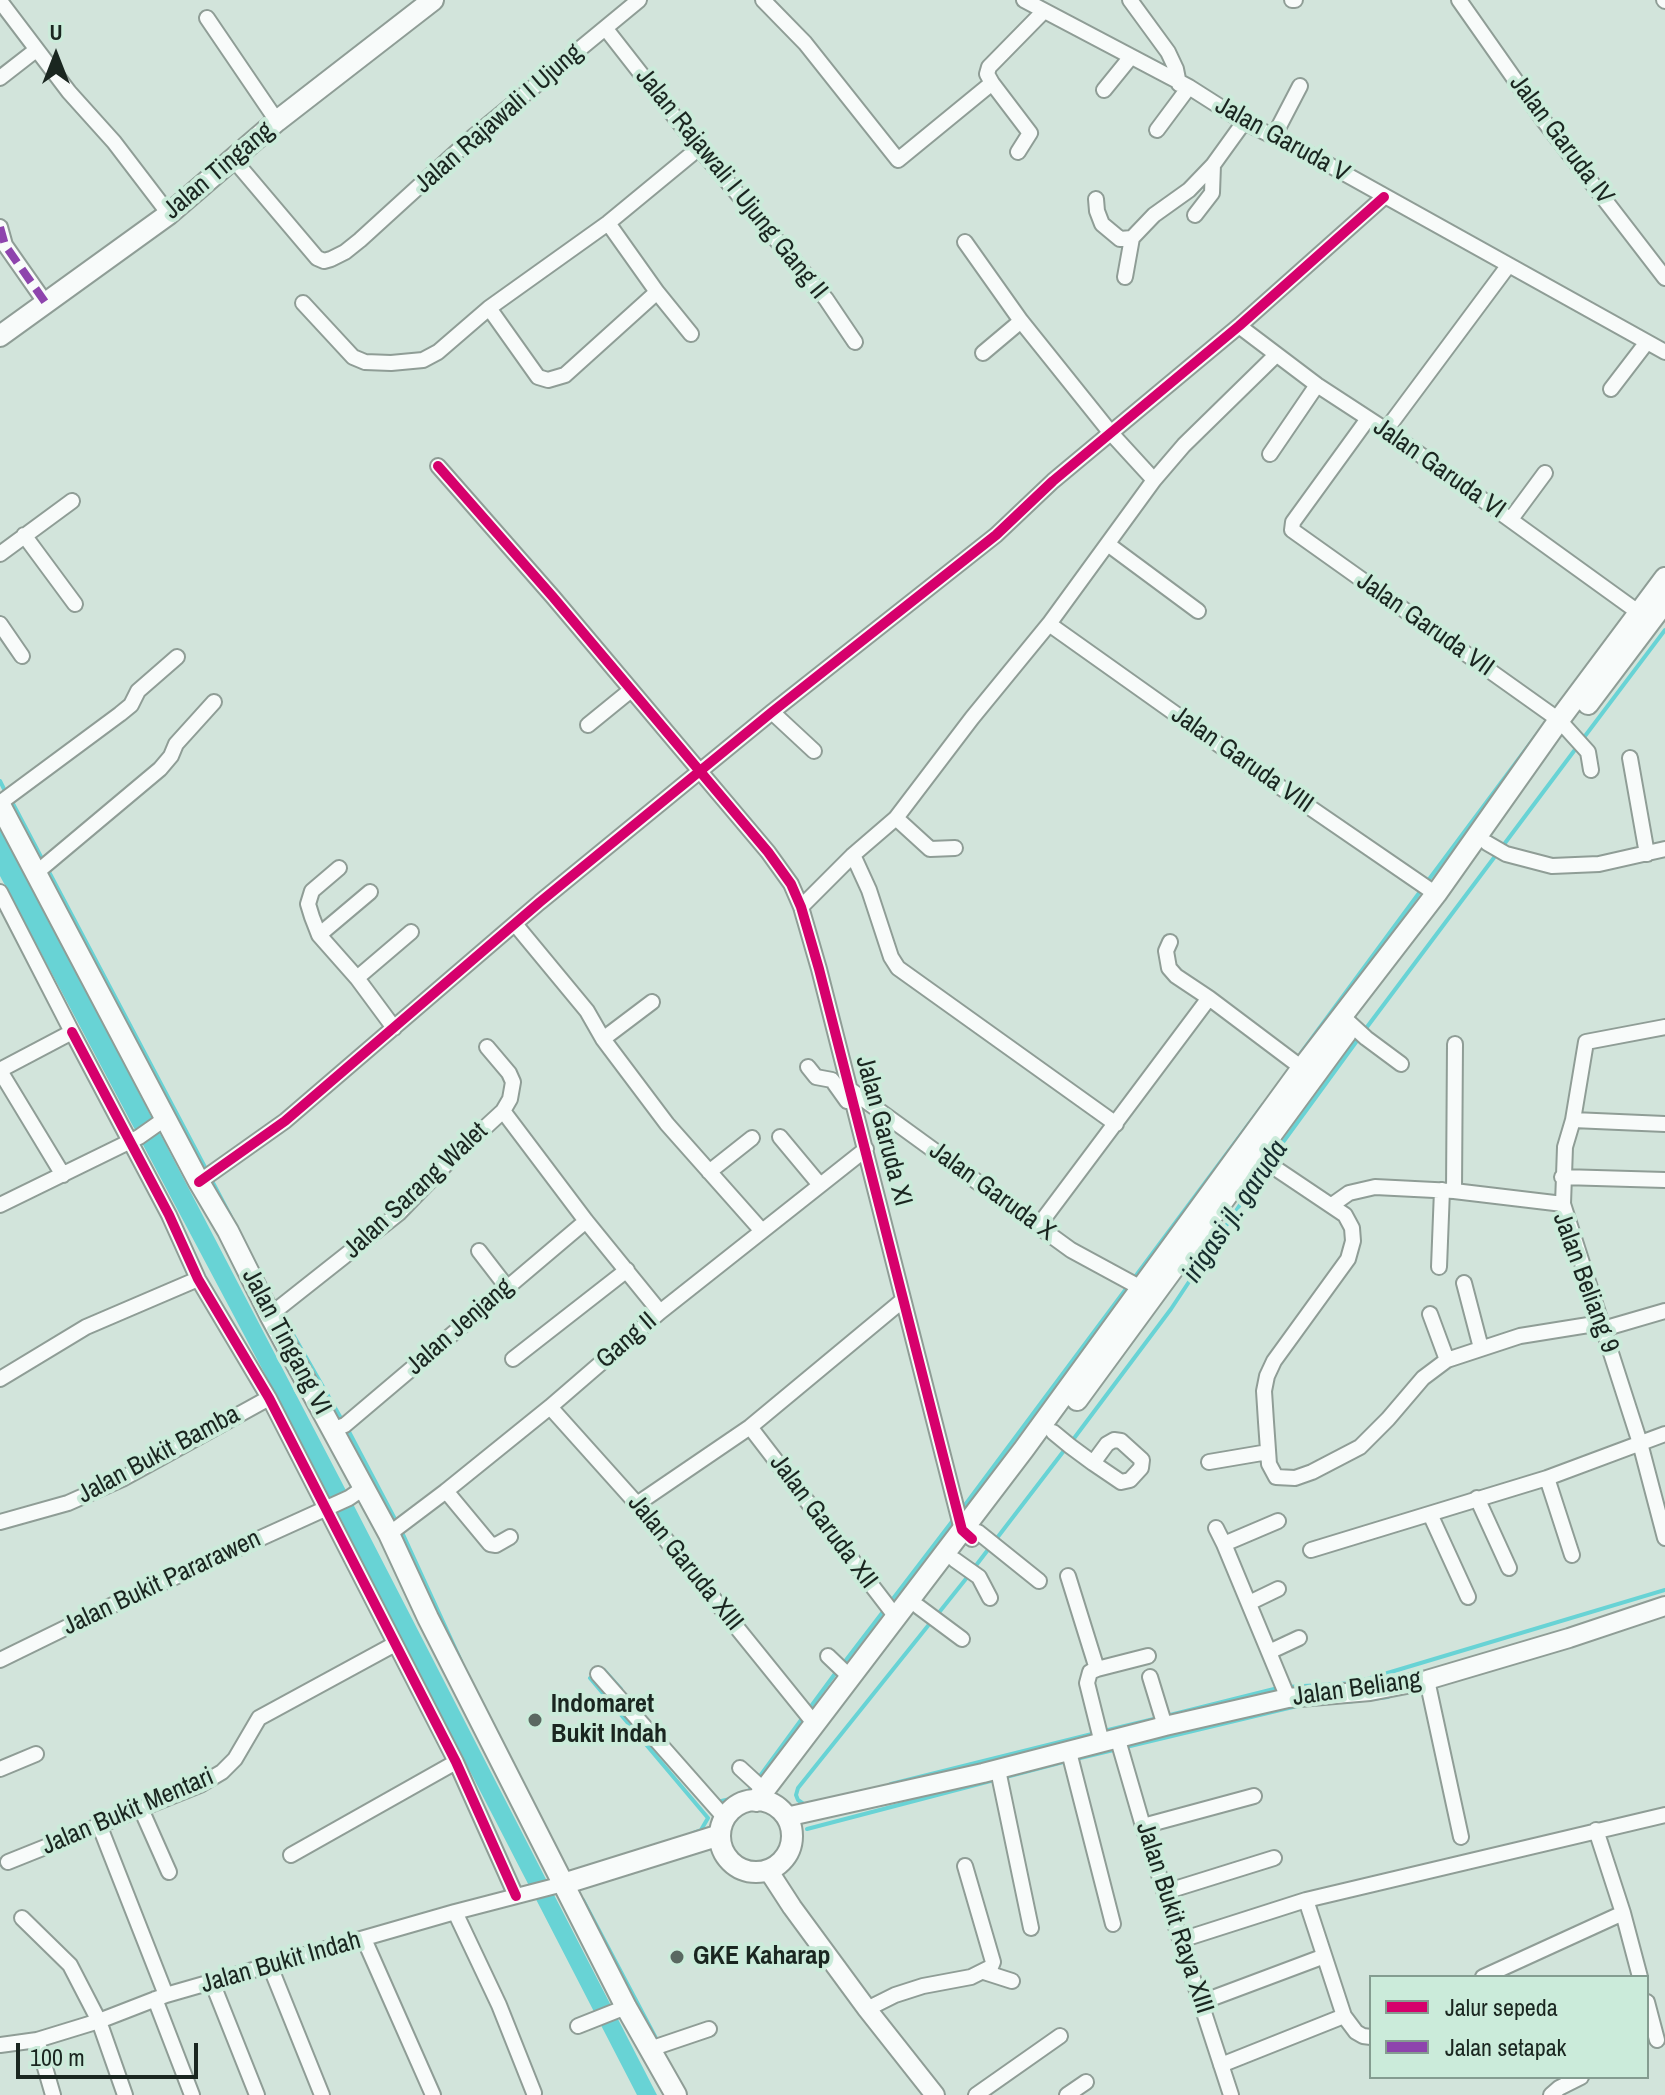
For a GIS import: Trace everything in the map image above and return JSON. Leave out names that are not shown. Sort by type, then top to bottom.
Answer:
[{"type":"main road","name":"Jalan Tingang","points":[[0,336],[169,214],[277,121],[433,0]]},
{"type":"main road","points":[[769,1803],[791,1829],[790,1848],[783,1859],[768,1870],[745,1870],[732,1863],[723,1850],[722,1827],[735,1807],[769,1803],[931,1615],[967,1567],[980,1538],[1029,1453],[1141,1288],[1302,1068],[1355,1028],[1496,849],[1573,734],[1665,578]]},
{"type":"main road","points":[[1645,616],[1665,602]]},
{"type":"main road","points":[[1029,1453],[1063,1440],[1265,1163],[1355,1028],[1436,894],[1573,734]]},
{"type":"main road","name":"Jalan Tingang VI","points":[[0,804],[161,1123],[228,1231],[332,1430],[356,1494],[389,1534],[557,1885],[620,2009],[650,2049],[676,2095]]},
{"type":"main road","points":[[769,1803],[814,1723],[896,1617],[980,1538]]},
{"type":"main road","points":[[557,1885],[722,1827]]},
{"type":"street","name":"Jalan Rajawali I Ujung","points":[[234,160],[317,258],[324,261],[331,259],[360,240],[473,137],[639,0]]},
{"type":"street","points":[[763,0],[805,43],[898,160],[992,83]]},
{"type":"street","name":"Jalan Garuda V","points":[[1024,0],[1184,85],[1244,122],[1665,352]]},
{"type":"street","points":[[1130,0],[1168,52],[1184,85],[1157,130]]},
{"type":"street","name":"Jalan Garuda IV","points":[[1459,0],[1544,121],[1665,278]]},
{"type":"street","points":[[0,1],[69,92],[114,142],[169,214]]},
{"type":"street","points":[[1018,152],[1030,133],[987,74],[989,67],[1044,11]]},
{"type":"street","points":[[207,18],[277,121]]},
{"type":"street","name":"Jalan Rajawali I Ujung Gang II","points":[[606,29],[699,148],[816,287],[855,342]]},
{"type":"street","points":[[0,78],[36,50]]},
{"type":"street","points":[[1104,90],[1130,58]]},
{"type":"street","points":[[1274,136],[1300,86]]},
{"type":"street","points":[[1125,277],[1132,238],[1154,215],[1189,190],[1213,165],[1244,122]]},
{"type":"street","points":[[303,303],[353,357],[365,362],[423,360],[438,352],[489,308],[608,223],[699,148]]},
{"type":"street","points":[[1195,215],[1212,193],[1213,165]]},
{"type":"street","points":[[199,1182],[285,1121],[515,924],[772,712],[996,535],[1110,432],[1239,326],[1384,197]]},
{"type":"street","points":[[1096,199],[1102,224],[1120,239],[1132,238]]},
{"type":"street","points":[[608,223],[691,334]]},
{"type":"street","points":[[0,227],[5,245],[45,302]]},
{"type":"street","points":[[965,242],[1021,321],[1110,432],[1154,480]]},
{"type":"street","points":[[1386,430],[1508,266]]},
{"type":"street","points":[[489,308],[538,377],[548,380],[565,375],[657,292]]},
{"type":"street","points":[[983,353],[1021,321]]},
{"type":"street","name":"Jalan Garuda VI","points":[[1239,326],[1317,385],[1386,430],[1645,616]]},
{"type":"street","points":[[1611,389],[1647,342]]},
{"type":"street","points":[[801,907],[896,818],[1049,624],[1154,480],[1184,445],[1276,355]]},
{"type":"street","points":[[1270,454],[1317,385]]},
{"type":"street","name":"Jalan Garuda VII","points":[[1367,420],[1293,522],[1292,530],[1573,734]]},
{"type":"street","name":"Jalan Garuda XI","points":[[438,466],[553,597],[781,869],[801,907],[903,1300],[980,1538]]},
{"type":"street","points":[[1511,519],[1545,473]]},
{"type":"street","points":[[0,554],[72,501]]},
{"type":"street","points":[[24,535],[75,604]]},
{"type":"street","points":[[1109,545],[1198,611]]},
{"type":"street","points":[[0,624],[22,656]]},
{"type":"street","name":"Jalan Garuda VIII","points":[[1049,624],[1436,894]]},
{"type":"street","points":[[0,804],[131,705],[138,691],[177,657]]},
{"type":"street","points":[[588,725],[631,690]]},
{"type":"street","points":[[36,873],[160,769],[176,744],[214,702]]},
{"type":"street","points":[[772,712],[814,751]]},
{"type":"street","points":[[1573,734],[1590,756],[1591,770]]},
{"type":"street","points":[[1630,758],[1647,854]]},
{"type":"street","points":[[896,818],[930,849],[955,848]]},
{"type":"street","points":[[1496,849],[1552,866],[1599,864],[1665,849]]},
{"type":"street","points":[[853,855],[869,890],[891,957],[898,968],[1116,1124]]},
{"type":"street","points":[[339,868],[312,891],[308,904],[319,935],[357,978],[394,1028]]},
{"type":"street","points":[[0,892],[4,910],[135,1138],[198,1279],[269,1398],[328,1506],[456,1762],[516,1896]]},
{"type":"street","points":[[319,935],[370,892]]},
{"type":"street","points":[[515,924],[587,1011],[603,1039],[667,1124],[762,1231]]},
{"type":"street","points":[[357,978],[411,932]]},
{"type":"street","points":[[1170,942],[1166,951],[1169,968],[1176,976],[1302,1068]]},
{"type":"street","points":[[1039,1225],[1209,998]]},
{"type":"street","points":[[603,1039],[652,1002]]},
{"type":"street","points":[[1563,1204],[1565,1147],[1587,1041],[1665,1027]]},
{"type":"street","points":[[1355,1028],[1401,1064]]},
{"type":"street","points":[[63,1175],[0,1070],[72,1032]]},
{"type":"street","points":[[1439,1267],[1448,1191],[1455,1044]]},
{"type":"street","name":"Jalan Sarang Walet","points":[[270,1315],[399,1213],[503,1111],[510,1099],[513,1082],[487,1047]]},
{"type":"street","points":[[808,1067],[816,1077],[832,1080],[857,1115]]},
{"type":"street","name":"Jalan Garuda X","points":[[848,1088],[1083,1257],[1141,1288]]},
{"type":"street","points":[[503,1111],[660,1312]]},
{"type":"street","points":[[1573,1120],[1665,1124]]},
{"type":"street","points":[[0,1205],[161,1123]]},
{"type":"street","points":[[780,1137],[820,1185]]},
{"type":"street","points":[[709,1172],[752,1138]]},
{"type":"street","name":"Gang II","points":[[389,1534],[550,1407],[660,1312],[866,1149]]},
{"type":"street","points":[[1265,1163],[1332,1205],[1348,1219],[1353,1247],[1348,1259],[1269,1371],[1264,1391],[1268,1452],[1272,1471],[1279,1478],[1295,1478],[1346,1457],[1375,1433],[1423,1378],[1447,1360],[1520,1336],[1602,1326],[1665,1311]]},
{"type":"street","points":[[1562,1177],[1665,1180]]},
{"type":"street","name":"Jalan Beliang 9","points":[[1332,1205],[1349,1193],[1375,1187],[1448,1191],[1563,1204],[1640,1443],[1665,1538]]},
{"type":"street","name":"Jalan Jenjang","points":[[332,1430],[345,1425],[586,1221]]},
{"type":"street","points":[[479,1251],[506,1286]]},
{"type":"street","points":[[513,1359],[627,1270]]},
{"type":"street","points":[[0,1379],[86,1327],[198,1279]]},
{"type":"street","points":[[1464,1283],[1481,1348]]},
{"type":"street","points":[[637,1504],[750,1427],[903,1300]]},
{"type":"street","points":[[1430,1314],[1447,1360]]},
{"type":"street","name":"Jalan Bukit Bamba","points":[[0,1522],[68,1503],[122,1479],[269,1398]]},
{"type":"street","name":"Jalan Garuda XIII","points":[[550,1407],[637,1504],[814,1723]]},
{"type":"street","name":"Jalan Garuda XII","points":[[750,1427],[896,1617]]},
{"type":"street","points":[[1311,1550],[1547,1478],[1665,1434]]},
{"type":"street","points":[[1063,1440],[1093,1463]]},
{"type":"street","points":[[1209,1462],[1268,1452]]},
{"type":"street","points":[[1547,1478],[1572,1555]]},
{"type":"street","points":[[446,1491],[490,1544],[496,1545],[510,1537]]},
{"type":"street","name":"Jalan Bukit Pararawen","points":[[0,1660],[356,1494]]},
{"type":"street","points":[[1477,1498],[1509,1568]]},
{"type":"street","points":[[1430,1514],[1468,1597]]},
{"type":"street","points":[[1224,1544],[1278,1521]]},
{"type":"street","points":[[1216,1528],[1288,1698]]},
{"type":"street","points":[[980,1538],[1039,1581]]},
{"type":"street","points":[[967,1567],[985,1586],[990,1598]]},
{"type":"street","points":[[1068,1576],[1097,1669],[1148,1656]]},
{"type":"street","points":[[1249,1603],[1278,1589]]},
{"type":"street","name":"Jalan Beliang","points":[[769,1803],[998,1770],[1165,1726],[1288,1698],[1370,1691],[1427,1680],[1665,1606]]},
{"type":"street","points":[[931,1615],[962,1639]]},
{"type":"street","points":[[1269,1652],[1299,1638]]},
{"type":"street","name":"Jalan Bukit Mentari","points":[[8,1862],[200,1785],[222,1772],[235,1759],[259,1718],[395,1644]]},
{"type":"street","points":[[828,1656],[850,1677]]},
{"type":"street","name":"Jalan Bukit Raya XIII","points":[[1097,1669],[1090,1672],[1087,1683],[1143,1826],[1231,2095]]},
{"type":"street","points":[[598,1674],[722,1827]]},
{"type":"street","points":[[1150,1677],[1165,1726]]},
{"type":"street","points":[[1427,1680],[1461,1837]]},
{"type":"street","points":[[1069,1752],[1113,1924]]},
{"type":"street","points":[[0,1769],[36,1754]]},
{"type":"street","points":[[291,1855],[456,1762]]},
{"type":"street","points":[[740,1768],[769,1803]]},
{"type":"street","points":[[998,1770],[1031,1928]]},
{"type":"street","points":[[1143,1826],[1254,1796]]},
{"type":"street","points":[[141,1809],[169,1872]]},
{"type":"street","points":[[1181,1940],[1306,1900],[1665,1815]]},
{"type":"street","points":[[100,1827],[161,1997],[192,2095]]},
{"type":"street","points":[[1596,1830],[1639,1975]]},
{"type":"street","points":[[1165,1892],[1274,1858]]},
{"type":"street","points":[[867,2009],[895,1995],[984,1972],[991,1967],[993,1962],[965,1866]]},
{"type":"street","points":[[768,1870],[867,2009],[935,2095]]},
{"type":"street","name":"Jalan Bukit Indah","points":[[0,2045],[37,2040],[161,1997],[557,1885]]},
{"type":"street","points":[[1306,1900],[1322,1957],[1344,2016],[1356,2032],[1369,2037]]},
{"type":"street","points":[[455,1912],[499,2005],[534,2093]]},
{"type":"street","points":[[1487,1975],[1623,1913]]},
{"type":"street","points":[[22,1918],[70,1965],[99,2021],[125,2095]]},
{"type":"street","points":[[364,1939],[433,2095]]},
{"type":"street","points":[[1202,2002],[1322,1957]]},
{"type":"street","points":[[270,1966],[322,2095]]},
{"type":"street","points":[[984,1972],[1012,1981]]},
{"type":"street","points":[[212,1982],[257,2095]]},
{"type":"street","points":[[578,2026],[620,2009]]},
{"type":"street","points":[[1649,2010],[1656,2040]]},
{"type":"street","points":[[1221,2065],[1344,2016]]},
{"type":"street","points":[[650,2049],[709,2029]]},
{"type":"street","points":[[976,2095],[1060,2036]]},
{"type":"street","points":[[37,2040],[53,2095]]},
{"type":"street","points":[[1557,2093],[1578,2079]]},
{"type":"street","points":[[1067,2095],[1086,2082]]},
{"type":"water","points":[[0,826],[657,2095],[637,2095],[267,1378],[0,876]]},
{"type":"waterway","name":"irigasi jl. garuda","points":[[1582,740],[1665,630]]},
{"type":"waterway","points":[[1427,882],[1541,729]]},
{"type":"waterway","name":"irigasi jl. garuda","points":[[1364,1031],[1577,747]]},
{"type":"waterway","points":[[0,781],[6,793]]},
{"type":"waterway","points":[[11,800],[207,1171]]},
{"type":"waterway","points":[[1301,1053],[1422,889]]},
{"type":"waterway","name":"irigasi jl. garuda","points":[[1270,1160],[1359,1038]]},
{"type":"waterway","points":[[962,1509],[1263,1105]]},
{"type":"waterway","name":"irigasi jl. garuda","points":[[1072,1441],[1171,1309],[1265,1167]]},
{"type":"waterway","points":[[211,1179],[231,1217]]},
{"type":"waterway","points":[[279,1310],[342,1420]]},
{"type":"waterway","points":[[347,1428],[397,1523]]},
{"type":"waterway","name":"irigasi jl. garuda","points":[[974,1568],[1066,1448]]},
{"type":"waterway","points":[[843,1664],[954,1519]]},
{"type":"waterway","points":[[401,1530],[461,1661]]},
{"type":"waterway","name":"irigasi jl. garuda","points":[[937,1615],[969,1575]]},
{"type":"waterway","points":[[1287,1687],[1354,1683],[1665,1590]]},
{"type":"waterway","name":"irigasi jl. garuda","points":[[805,1805],[798,1800],[798,1788],[931,1622]]},
{"type":"waterway","points":[[604,1670],[621,1689]]},
{"type":"waterway","points":[[809,1709],[837,1671]]},
{"type":"waterway","points":[[590,1678],[708,1818],[701,1830],[693,1833]]},
{"type":"waterway","points":[[1166,1716],[1278,1688]]},
{"type":"waterway","points":[[1345,1702],[1388,1697]]},
{"type":"waterway","points":[[1076,1759],[1297,1706]]},
{"type":"waterway","points":[[717,1802],[739,1797],[749,1791],[804,1716]]},
{"type":"waterway","points":[[1104,1731],[1158,1718]]},
{"type":"waterway","points":[[891,1784],[1096,1733]]},
{"type":"waterway","points":[[807,1829],[1067,1761]]},
{"type":"waterway","points":[[583,1900],[659,2044]]},
{"type":"marked path","points":[[0,227],[5,245],[45,302]]},
{"type":"cycle path","points":[[199,1182],[285,1121],[540,902],[772,712],[996,535],[1053,481],[1239,326],[1384,197]]},
{"type":"cycle path","points":[[438,466],[553,597],[768,852],[791,884],[819,969],[962,1530],[972,1539]]},
{"type":"cycle path","points":[[72,1032],[169,1215],[198,1279],[269,1398],[456,1762],[516,1896]]},
{"type":"place","name":"Indomaret Bukit Indah","points":[[535,1720]]},
{"type":"place","name":"GKE Kaharap","points":[[677,1957]]}]
